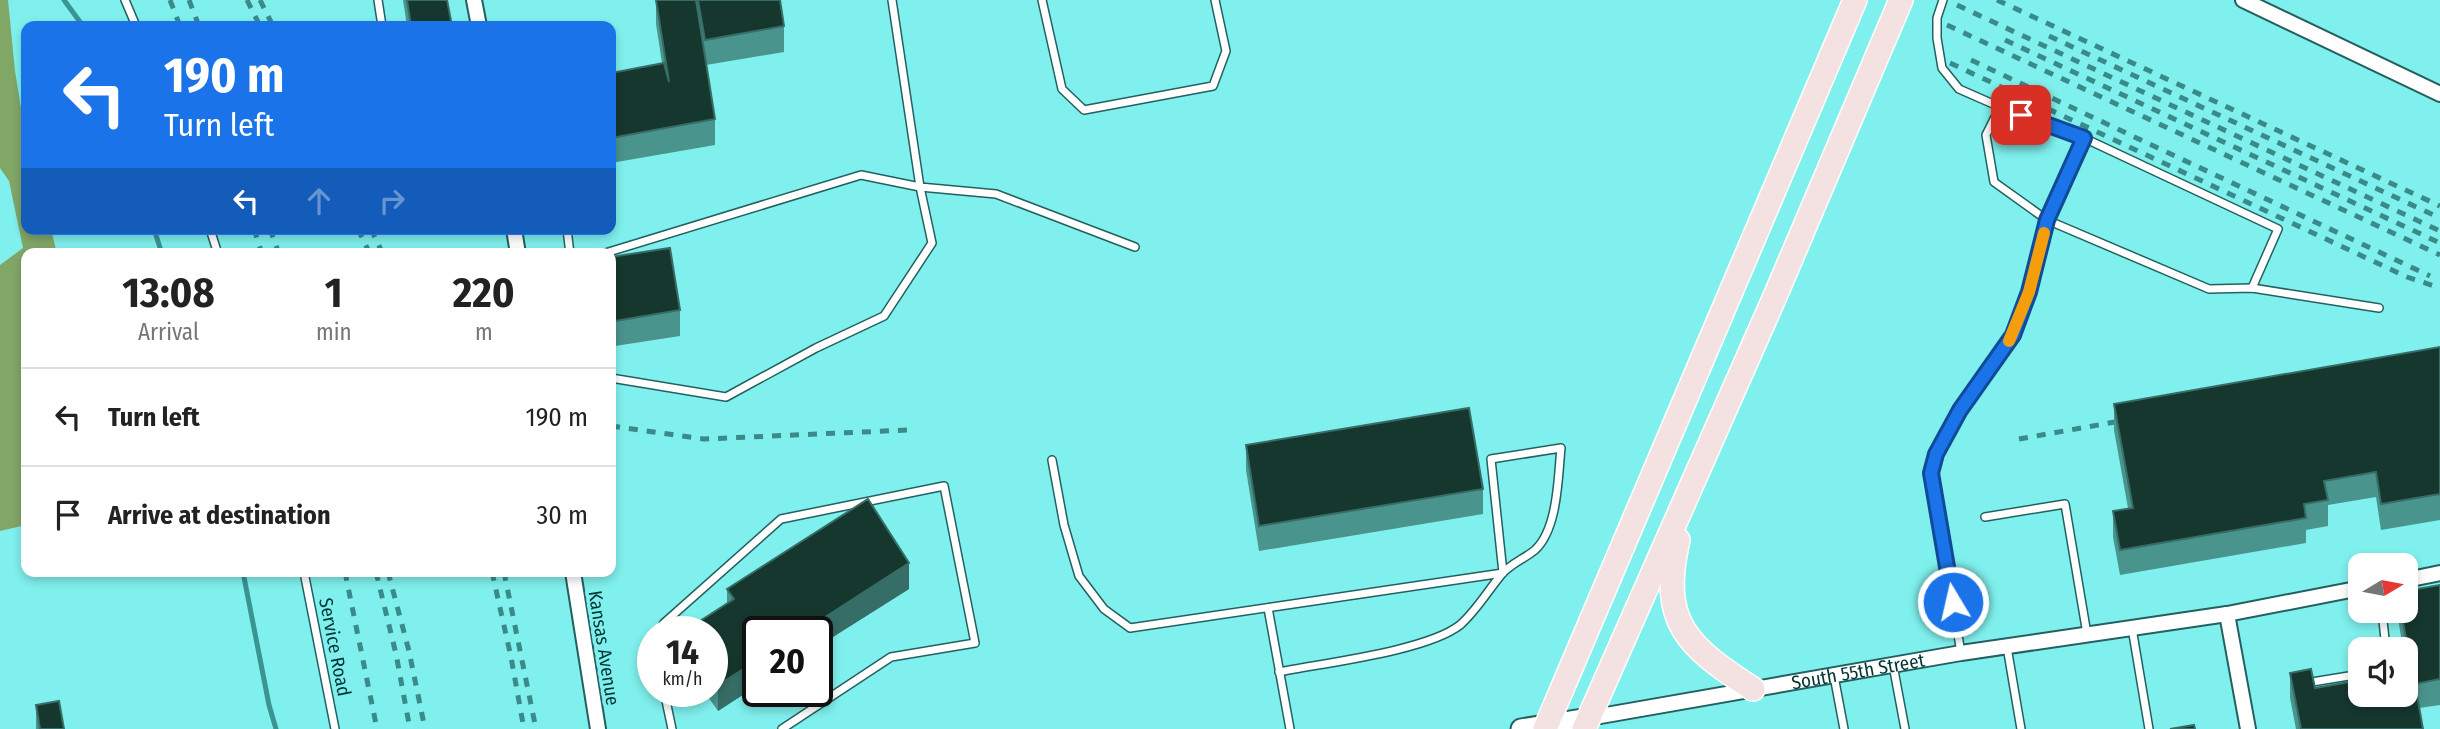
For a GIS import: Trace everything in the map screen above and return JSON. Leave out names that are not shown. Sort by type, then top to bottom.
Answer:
[{"type":"main road","points":[[1546,727],[1855,0]]},
{"type":"main road","points":[[1587,723],[1776,294],[1901,0]]},
{"type":"main road","points":[[1689,490],[1671,570],[1673,607],[1687,637],[1714,664],[1753,689]]},
{"type":"main road","name":"South 55th Street","points":[[1521,729],[1587,723]]},
{"type":"street","points":[[474,0],[478,21]]},
{"type":"street","points":[[2243,0],[2440,94]]},
{"type":"street","points":[[2418,578],[2440,573]]},
{"type":"street","name":"Kansas Avenue","points":[[574,577],[598,729]]},
{"type":"street","name":"South 55th Street","points":[[1587,723],[1833,675],[1961,653],[2227,614],[2348,591]]},
{"type":"street","points":[[2227,614],[2248,729]]},
{"type":"lane","points":[[125,0],[134,21]]},
{"type":"lane","points":[[378,0],[381,21]]},
{"type":"lane","points":[[616,379],[726,397],[816,348],[884,316],[932,243],[919,187],[892,0]]},
{"type":"lane","points":[[1042,0],[1062,89],[1084,110],[1213,86],[1226,51],[1215,0]]},
{"type":"lane","points":[[1943,0],[1937,18],[1942,68],[1959,89],[2084,138],[2278,229],[2252,288]]},
{"type":"lane","points":[[2000,107],[1986,135],[1994,182],[2047,220],[2209,289],[2252,288],[2379,308]]},
{"type":"lane","points":[[1961,653],[1931,473],[1936,454],[1960,410],[2013,335],[2029,292],[2047,220],[2084,138]]},
{"type":"lane","points":[[616,250],[861,175],[919,187],[996,194],[1135,247]]},
{"type":"lane","points":[[1279,672],[1431,641],[1459,625],[1503,573],[1536,548],[1548,530],[1555,500],[1561,448],[1491,459],[1503,573]]},
{"type":"lane","points":[[1052,460],[1064,525],[1079,576],[1104,609],[1130,628],[1503,573]]},
{"type":"lane","points":[[672,616],[781,519],[944,486],[975,643],[891,657],[782,729]]},
{"type":"lane","points":[[1985,517],[2065,504],[2087,634]]},
{"type":"lane","name":"Service Road","points":[[305,577],[335,729]]},
{"type":"lane","points":[[1268,608],[1290,729]]},
{"type":"lane","points":[[2132,628],[2149,729]]},
{"type":"lane","points":[[2007,647],[2021,729]]},
{"type":"lane","points":[[1893,665],[1905,729]]},
{"type":"lane","points":[[1833,675],[1844,729]]},
{"type":"lane","points":[[2300,684],[2348,676]]},
{"type":"lane","points":[[667,707],[672,729]]},
{"type":"green space","points":[[0,0],[8,0],[21,108],[21,235],[52,235],[56,248],[23,248],[9,181],[0,168]]},
{"type":"green space","points":[[21,249],[21,526],[0,531],[0,265]]},
{"type":"building","points":[[407,0],[447,0],[451,21],[410,21]]},
{"type":"building","points":[[656,0],[696,0],[715,119],[616,137],[616,72],[664,63],[669,82]]},
{"type":"building","points":[[698,0],[780,0],[784,26],[705,40]]},
{"type":"building","points":[[670,248],[680,310],[616,321],[616,256]]},
{"type":"building","points":[[2440,347],[2440,494],[2381,504],[2376,472],[2324,481],[2328,500],[2304,504],[2306,518],[2120,550],[2113,511],[2133,508],[2114,404]]},
{"type":"building","points":[[1469,408],[1483,489],[1259,526],[1246,445]]},
{"type":"building","points":[[868,499],[909,563],[827,616],[742,616],[742,670],[728,679],[728,616],[708,616],[734,599],[727,589]]},
{"type":"building","points":[[2440,585],[2440,679],[2418,683],[2418,637],[2406,637],[2403,623],[2418,623],[2418,589]]},
{"type":"building","points":[[2311,669],[2315,688],[2348,682],[2348,707],[2418,707],[2418,701],[2423,729],[2301,729],[2290,673]]},
{"type":"building","points":[[59,701],[64,729],[40,729],[36,705]]},
{"type":"building","points":[[2194,725],[2195,729],[2170,729]]},
{"type":"waterway","points":[[64,0],[79,21]]},
{"type":"waterway","points":[[156,235],[160,248]]},
{"type":"waterway","points":[[244,577],[276,729]]},
{"type":"railway","points":[[170,0],[178,21]]},
{"type":"railway","points":[[189,0],[197,21]]},
{"type":"railway","points":[[247,0],[258,21]]},
{"type":"railway","points":[[260,0],[270,21]]},
{"type":"railway","points":[[1997,0],[2440,206]]},
{"type":"railway","points":[[1957,5],[2440,231]]},
{"type":"railway","points":[[1947,25],[2440,255]]},
{"type":"railway","points":[[2049,36],[2440,218]]},
{"type":"railway","points":[[2005,40],[2440,243]]},
{"type":"railway","points":[[1971,60],[2430,276]]},
{"type":"railway","points":[[1950,63],[2407,277],[2440,288]]},
{"type":"railway","points":[[256,235],[260,248]]},
{"type":"railway","points":[[272,235],[277,248]]},
{"type":"railway","points":[[361,235],[367,248]]},
{"type":"railway","points":[[374,235],[380,248]]},
{"type":"railway","points":[[2019,439],[2132,419]]},
{"type":"railway","points":[[616,427],[704,439],[908,430]]},
{"type":"railway","points":[[346,577],[377,729]]},
{"type":"railway","points":[[377,577],[396,654],[410,729]]},
{"type":"railway","points":[[389,577],[409,651],[425,729]]},
{"type":"railway","points":[[493,577],[524,729]]},
{"type":"railway","points":[[505,577],[536,729]]},
{"type":"slow traffic","points":[[2009,341],[2029,292],[2044,233]]},
{"type":"route","points":[[1953,602],[1931,473],[1936,454],[1960,410],[2013,335],[2029,292],[2047,220],[2084,138],[2021,115]]}]
